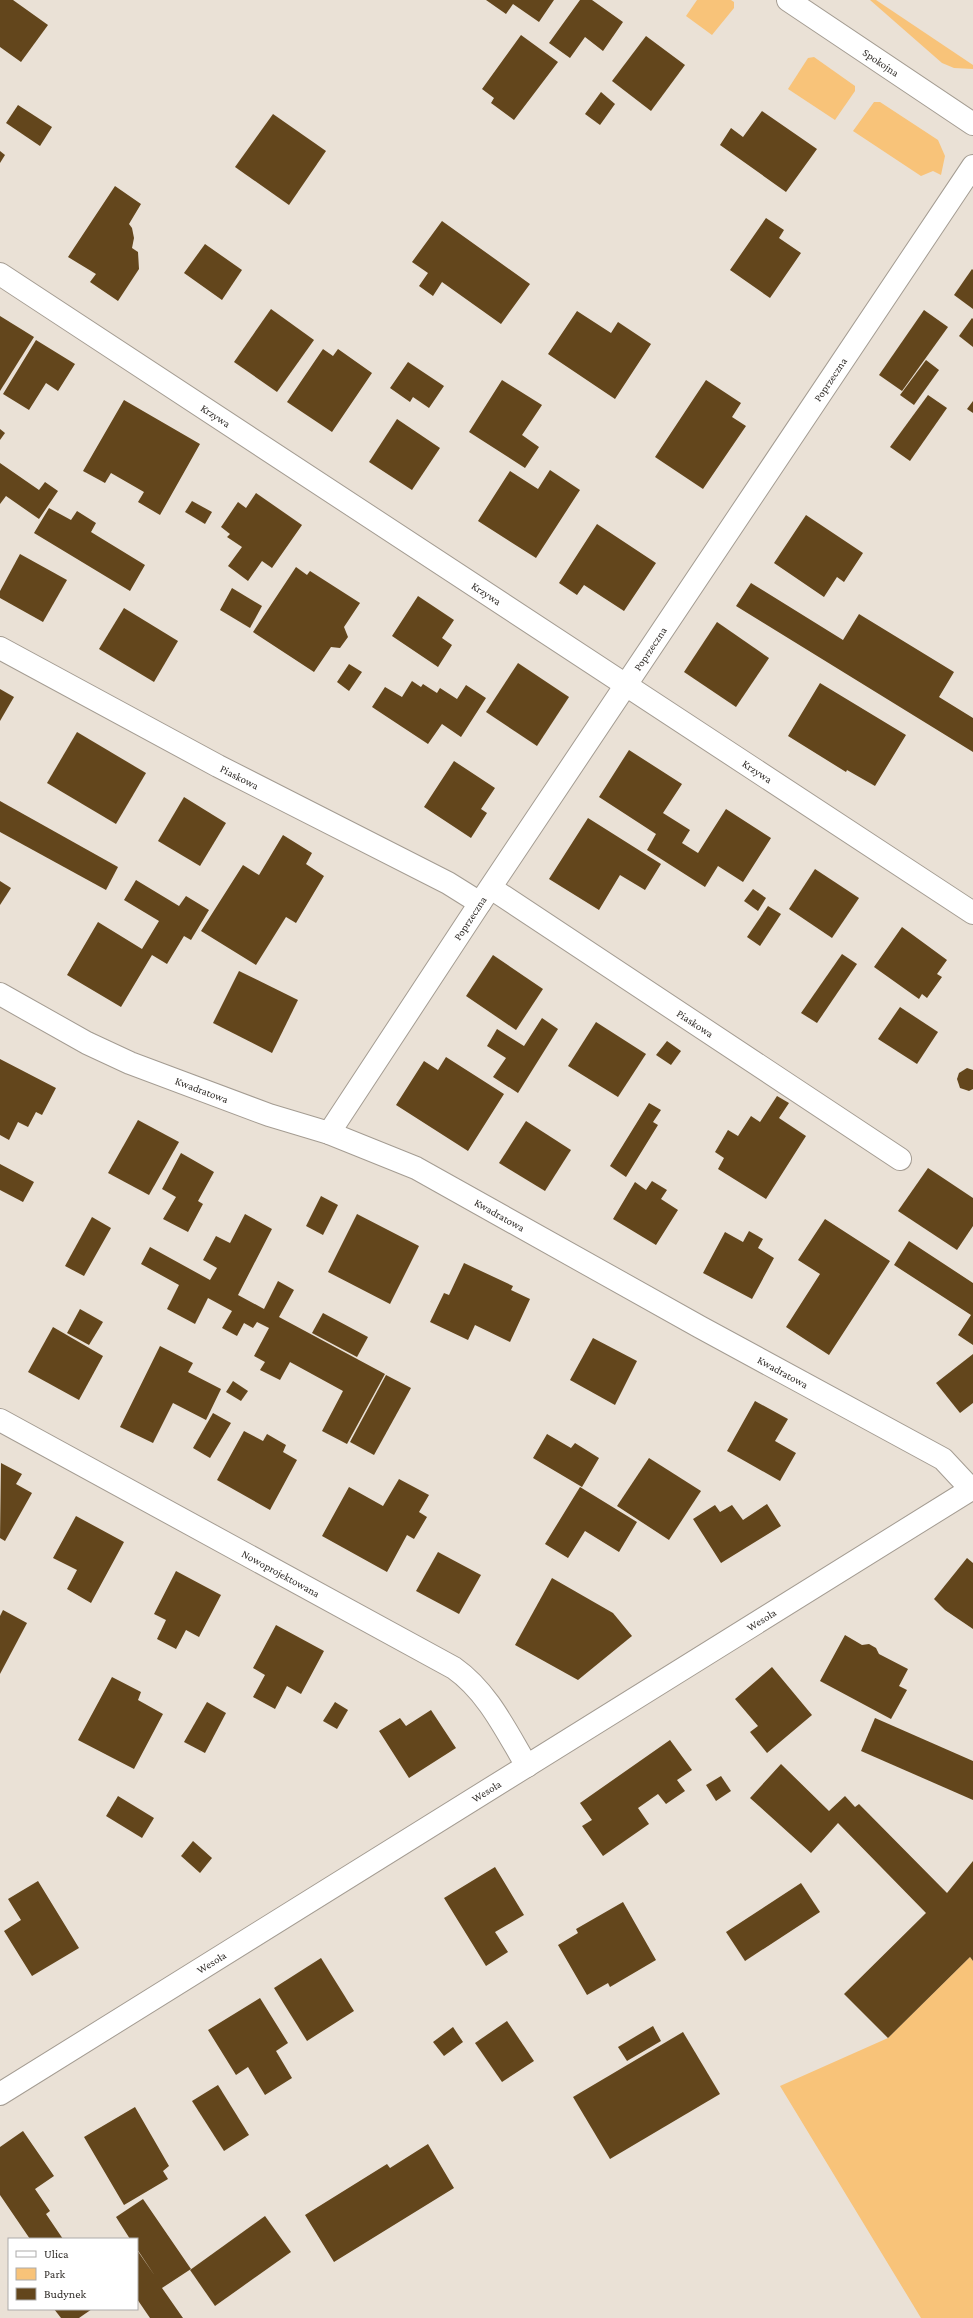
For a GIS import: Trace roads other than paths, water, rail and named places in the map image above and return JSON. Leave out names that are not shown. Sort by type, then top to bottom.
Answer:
[{"type":"street","name":"Spokojna","points":[[788,0],[973,124]]},
{"type":"street","name":"Poprzeczna","points":[[329,1133],[485,895],[973,166]]},
{"type":"street","name":"Krzywa","points":[[0,274],[973,913]]},
{"type":"street","name":"Piaskowa","points":[[0,648],[218,766],[448,883],[485,895],[900,1159]]},
{"type":"street","name":"Kwadratowa","points":[[0,994],[88,1043],[130,1063],[269,1115],[329,1133],[416,1168],[700,1327],[943,1459],[972,1488]]},
{"type":"street","name":"Nowoprojektowana","points":[[0,1420],[454,1668],[468,1678],[492,1706],[527,1766]]},
{"type":"street","name":"Wesoła","points":[[0,2094],[972,1488]]}]
